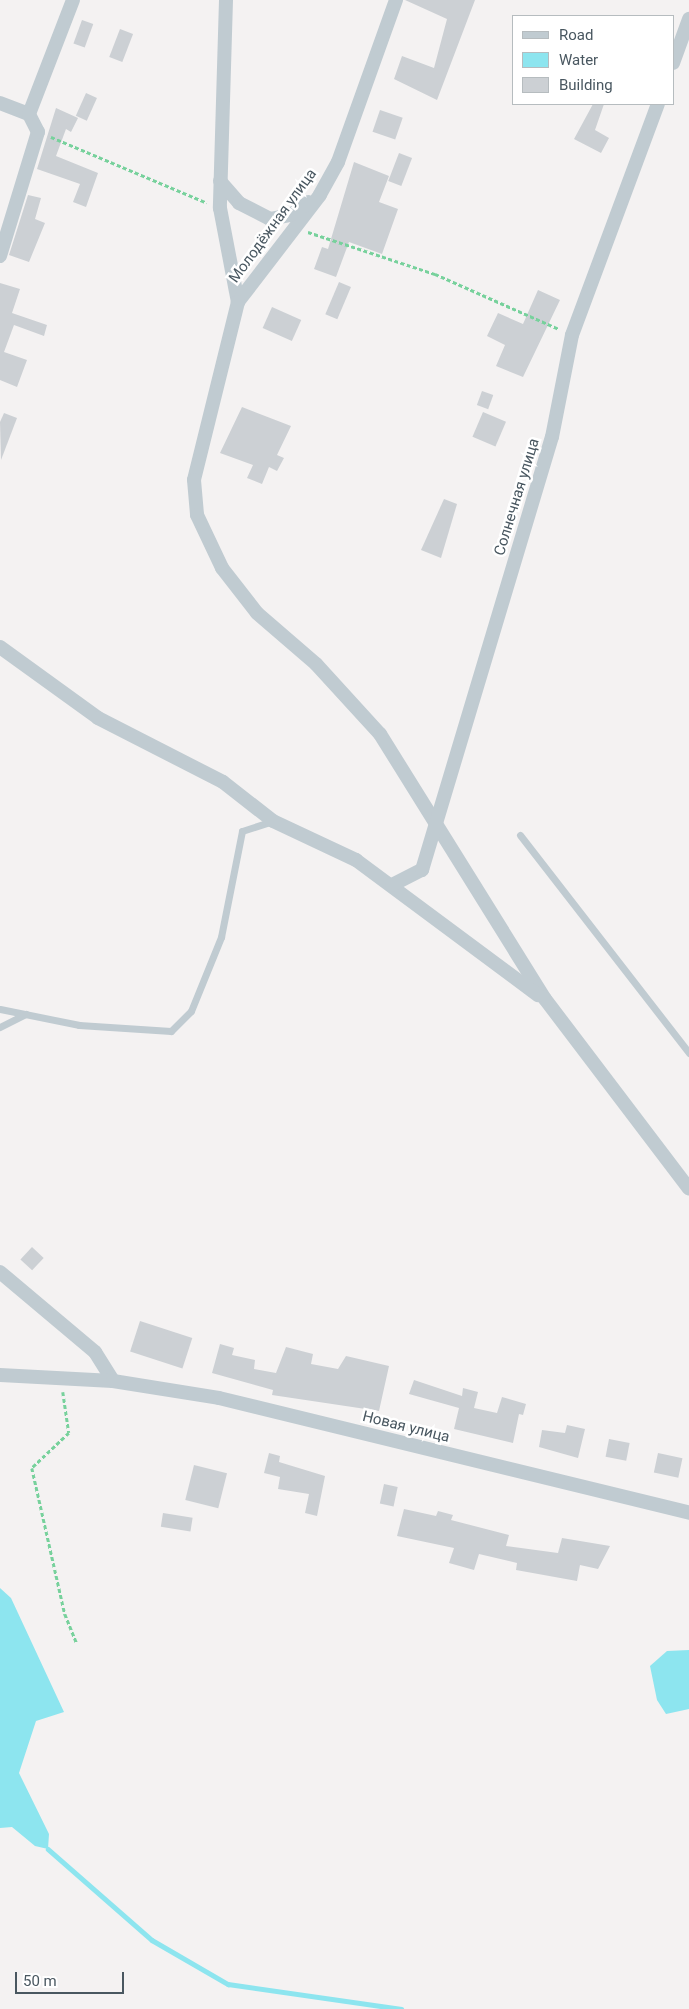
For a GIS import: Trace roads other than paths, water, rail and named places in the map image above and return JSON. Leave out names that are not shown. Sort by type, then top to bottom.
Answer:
[{"type":"street","points":[[29,114],[74,0]]},
{"type":"street","points":[[226,0],[220,208],[238,302]]},
{"type":"street","name":"Молодёжная улица","points":[[396,0],[338,162],[320,195],[238,302],[194,480],[197,515],[222,568],[257,613],[316,664],[380,734],[435,818],[545,1000]]},
{"type":"street","points":[[674,60],[689,19]]},
{"type":"street","points":[[0,103],[29,114],[38,132],[0,256]]},
{"type":"street","name":"Солнечная улица","points":[[392,885],[422,870],[435,818],[552,437],[572,335],[658,105]]},
{"type":"street","points":[[220,181],[239,202],[270,218],[291,214],[320,195]]},
{"type":"street","points":[[0,647],[98,718],[223,782],[273,821],[356,860],[545,1000],[689,1189]]},
{"type":"street","points":[[0,1272],[95,1352],[113,1381]]},
{"type":"street","name":"Новая улица","points":[[0,1375],[61,1381],[113,1381],[219,1398],[689,1513]]},
{"type":"lane","points":[[0,1009],[78,1025],[170,1030],[191,1011],[221,937],[242,831],[273,821]]},
{"type":"lane","points":[[520,835],[689,1053]]},
{"type":"lane","points":[[0,1027],[26,1014]]},
{"type":"water","points":[[0,1588],[11,1598],[64,1712],[36,1721],[19,1773],[49,1834],[48,1849],[35,1846],[12,1827],[0,1828]]},
{"type":"water","points":[[689,1650],[689,1709],[666,1714],[657,1700],[650,1666],[667,1651]]},
{"type":"waterway","points":[[48,1849],[152,1940],[228,1984],[401,2009]]}]
